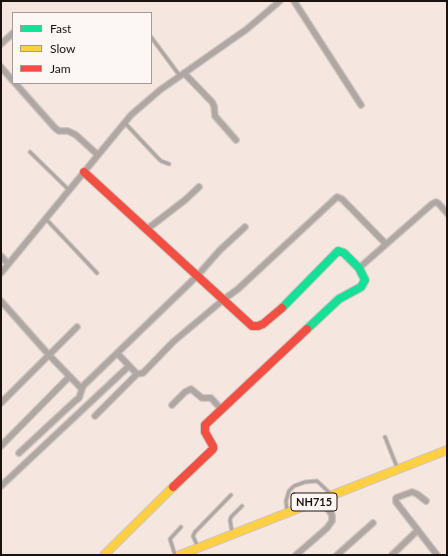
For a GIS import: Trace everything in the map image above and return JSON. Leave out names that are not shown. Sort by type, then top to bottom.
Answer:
[{"type":"main road","points":[[84,172],[248,324],[252,326],[263,324],[277,313],[338,251],[344,253],[358,268],[365,280],[361,287],[339,299],[221,409],[204,428],[213,449],[104,555]]},
{"type":"main road","name":"NH715","points":[[180,555],[447,450]]},
{"type":"street","points":[[1,273],[124,122],[143,104],[247,29],[280,1]]},
{"type":"street","points":[[294,1],[362,105]]},
{"type":"street","points":[[1,44],[12,34]]},
{"type":"street","points":[[2,71],[12,80]]},
{"type":"street","points":[[182,75],[212,102],[215,116],[236,140]]},
{"type":"street","points":[[16,84],[55,128],[59,131],[68,131],[76,135],[98,155]]},
{"type":"street","points":[[146,230],[185,200],[199,187]]},
{"type":"street","points":[[95,416],[137,374],[142,373],[173,342],[238,289],[337,197],[342,199],[386,244]]},
{"type":"street","points":[[358,268],[432,204],[436,202],[438,203],[447,214]]},
{"type":"street","points":[[19,453],[79,398],[81,388],[197,276],[220,250],[245,227]]},
{"type":"street","points":[[1,256],[8,264]]},
{"type":"street","points":[[1,301],[49,356],[81,388]]},
{"type":"street","points":[[1,403],[77,327]]},
{"type":"street","points":[[117,353],[137,374]]},
{"type":"street","points":[[1,486],[129,366]]},
{"type":"street","points":[[1,446],[69,377]]},
{"type":"street","points":[[172,405],[184,392],[190,389],[202,398],[211,398],[221,409]]},
{"type":"street","points":[[426,501],[418,494],[412,492],[396,498],[397,505],[437,555]]},
{"type":"street","points":[[296,555],[327,528],[332,521],[332,515],[321,499]]},
{"type":"street","points":[[338,555],[373,522]]},
{"type":"street","points":[[392,555],[418,530]]},
{"type":"lane","points":[[152,38],[182,75]]},
{"type":"lane","points":[[124,122],[161,161],[169,164]]},
{"type":"lane","points":[[30,152],[69,190]]},
{"type":"lane","points":[[45,218],[97,273]]},
{"type":"lane","points":[[385,437],[398,469]]},
{"type":"lane","points":[[287,512],[286,501],[289,491],[294,486],[305,482],[317,481],[332,495]]},
{"type":"lane","points":[[198,547],[194,538],[195,532],[231,495]]},
{"type":"lane","points":[[232,534],[230,524],[231,517],[242,506]]},
{"type":"lane","points":[[176,555],[170,538],[181,527]]},
{"type":"traffic: fast","points":[[282,308],[338,251],[344,253],[359,268],[365,280],[361,287],[339,299],[307,329]]},
{"type":"traffic: slow","points":[[180,555],[447,450]]},
{"type":"traffic: slow","points":[[104,555],[173,487]]},
{"type":"traffic: jam","points":[[84,172],[252,326],[263,324],[282,308]]},
{"type":"traffic: jam","points":[[173,487],[213,449],[213,446],[205,432],[205,425],[307,329]]}]
